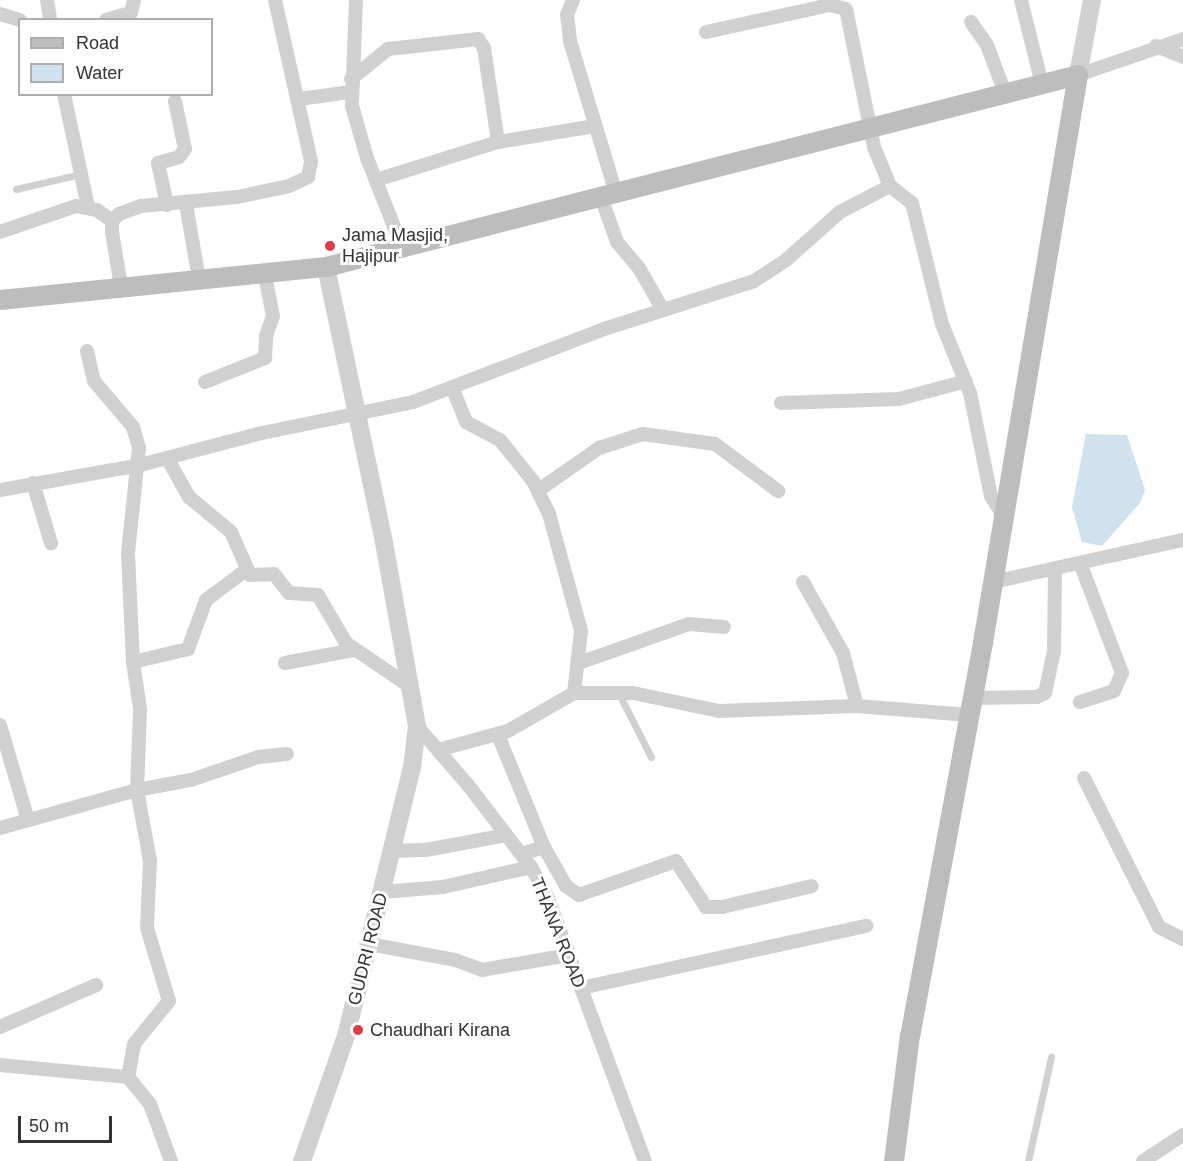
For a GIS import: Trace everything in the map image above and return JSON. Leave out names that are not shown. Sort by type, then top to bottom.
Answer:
[{"type":"main road","points":[[0,300],[264,271],[326,267],[1078,75],[993,582],[910,1035],[894,1161]]},
{"type":"street","points":[[47,0],[50,18]]},
{"type":"street","points":[[112,221],[129,210],[186,204],[289,186],[308,177],[310,161],[275,0]]},
{"type":"street","points":[[356,0],[351,85],[359,135],[402,247]]},
{"type":"street","points":[[573,0],[567,28],[595,126],[617,242],[639,268],[663,310]]},
{"type":"street","points":[[1021,0],[1042,84]]},
{"type":"street","points":[[1078,75],[1092,0]]},
{"type":"street","points":[[706,32],[788,7],[842,3],[849,16],[870,127],[890,186],[912,203],[942,324],[966,381],[982,441],[991,496],[1004,517]]},
{"type":"street","points":[[116,18],[127,16],[136,10]]},
{"type":"street","points":[[0,14],[18,19]]},
{"type":"street","points":[[971,22],[987,45],[1005,93]]},
{"type":"street","points":[[298,99],[351,85],[388,49],[478,39],[484,48],[498,142]]},
{"type":"street","points":[[1078,75],[1156,46],[1183,39]]},
{"type":"street","points":[[1156,46],[1183,57]]},
{"type":"street","points":[[64,96],[88,207]]},
{"type":"street","points":[[167,205],[158,163],[179,157],[185,149],[175,101]]},
{"type":"street","points":[[376,180],[498,142],[595,126]]},
{"type":"street","points":[[0,490],[140,465],[262,433],[413,402],[772,272],[840,212],[890,186]]},
{"type":"street","points":[[186,204],[199,279]]},
{"type":"street","points":[[0,232],[63,209],[88,207],[112,221]]},
{"type":"street","points":[[112,221],[121,286]]},
{"type":"street","name":"GUDRI ROAD","points":[[303,1161],[346,1036],[412,768],[417,726],[326,267]]},
{"type":"street","points":[[205,382],[265,358],[266,336],[273,316],[264,271]]},
{"type":"street","points":[[87,351],[94,381],[133,427],[140,465],[128,554],[133,662],[140,708],[137,790],[150,861],[147,928],[169,1001],[134,1044],[128,1077]]},
{"type":"street","points":[[781,403],[899,399],[966,381]]},
{"type":"street","points":[[452,387],[466,422],[494,434],[538,490],[549,514],[580,618],[579,663],[574,693]]},
{"type":"street","points":[[538,490],[599,448],[643,434],[715,444],[778,491]]},
{"type":"street","points":[[167,458],[189,497],[231,532],[246,570],[255,576],[274,574],[289,593],[318,595],[339,634],[353,650],[409,686]]},
{"type":"street","points":[[33,483],[51,543]]},
{"type":"street","points":[[993,582],[1183,540]]},
{"type":"street","points":[[1080,563],[1122,673],[1114,691],[1080,702]]},
{"type":"street","points":[[438,750],[498,735],[574,693],[618,692],[719,711],[857,706],[971,706],[1036,697],[1045,693],[1054,651],[1055,568]]},
{"type":"street","points":[[133,662],[189,649],[206,600],[246,570]]},
{"type":"street","points":[[803,582],[843,653],[857,706]]},
{"type":"street","points":[[579,663],[689,624],[724,627]]},
{"type":"street","points":[[285,663],[353,650]]},
{"type":"street","points":[[0,725],[28,820]]},
{"type":"street","name":"THANA ROAD","points":[[417,726],[531,867],[548,897],[621,1102],[645,1161]]},
{"type":"street","points":[[498,735],[544,847],[566,886],[579,895],[676,861],[706,908],[723,908],[812,886]]},
{"type":"street","points":[[0,828],[137,790],[191,780],[258,758],[287,754]]},
{"type":"street","points":[[1084,778],[1160,927],[1183,939]]},
{"type":"street","points":[[392,851],[426,850],[506,835]]},
{"type":"street","points":[[521,854],[544,847]]},
{"type":"street","points":[[382,891],[443,887],[531,867]]},
{"type":"street","points":[[581,988],[866,926]]},
{"type":"street","points":[[369,944],[455,960],[482,970],[569,955]]},
{"type":"street","points":[[0,1027],[96,985]]},
{"type":"street","points":[[0,1065],[128,1077],[150,1104],[171,1161]]},
{"type":"street","points":[[1143,1161],[1183,1135]]},
{"type":"lane","points":[[16,189],[81,174]]},
{"type":"lane","points":[[618,692],[651,757]]},
{"type":"lane","points":[[1028,1161],[1050,1057]]},
{"type":"water","points":[[1086,434],[1127,435],[1145,490],[1140,503],[1102,546],[1082,542],[1072,507]]},
{"type":"place","name":"Jama Masjid, Hajipur","points":[[330,246]]},
{"type":"place","name":"Chaudhari Kirana","points":[[358,1030]]}]
